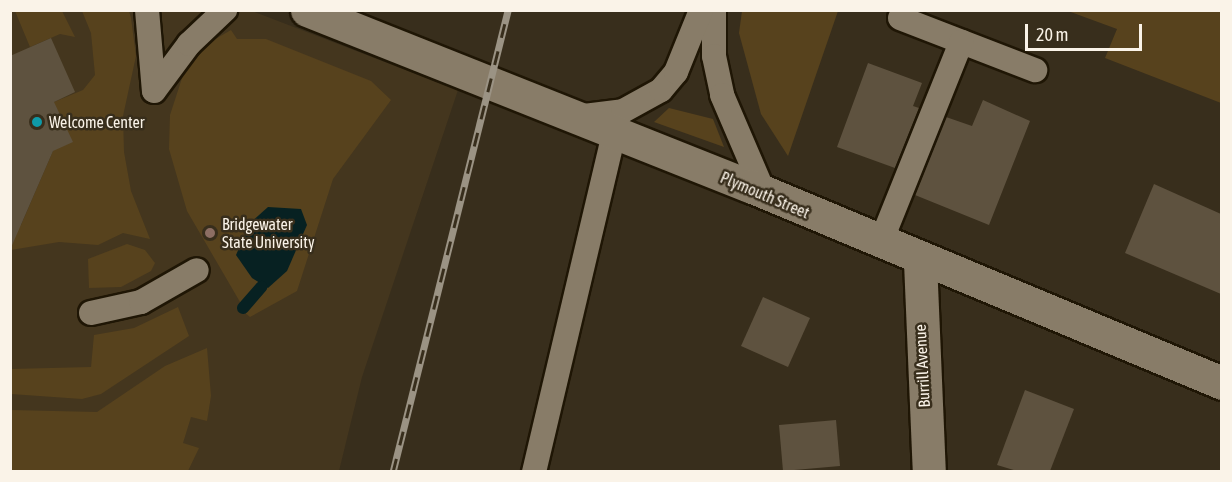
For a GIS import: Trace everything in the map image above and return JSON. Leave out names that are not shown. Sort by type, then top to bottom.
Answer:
[{"type":"main road","name":"Plymouth Street","points":[[307,10],[764,193],[920,261],[1221,383]]},
{"type":"main road","name":"Burrill Avenue","points":[[920,261],[929,471]]},
{"type":"lane","points":[[147,10],[154,91],[189,44],[225,10]]},
{"type":"lane","points":[[571,117],[623,111],[661,90],[676,72],[701,10]]},
{"type":"lane","points":[[714,10],[714,56],[722,95],[764,193]]},
{"type":"lane","points":[[900,18],[1035,70]]},
{"type":"lane","points":[[880,244],[961,42]]},
{"type":"lane","points":[[534,471],[614,134]]},
{"type":"lane","points":[[91,313],[141,302],[197,270]]},
{"type":"shaded area","name":"Bridgewater State University","points":[[10,11],[252,11],[458,90],[362,377],[339,471],[11,471]]},
{"type":"shaded area","points":[[15,11],[62,11],[75,37],[60,34],[30,47]]},
{"type":"shaded area","points":[[82,11],[129,11],[136,56],[123,116],[124,152],[131,191],[150,239],[123,233],[98,245],[59,242],[11,250],[10,221],[21,225],[53,151],[54,102],[83,90],[95,75],[91,33]]},
{"type":"shaded area","points":[[742,11],[838,11],[788,156],[761,114],[739,33]]},
{"type":"shaded area","points":[[1068,11],[1221,11],[1221,103],[1105,58],[1117,29]]},
{"type":"shaded area","points":[[231,30],[237,39],[266,39],[371,81],[391,100],[333,179],[297,291],[250,317],[244,312],[249,302],[240,302],[187,211],[169,149],[170,115],[183,75],[205,45]]},
{"type":"shaded area","points":[[669,108],[713,119],[724,147],[654,122]]},
{"type":"shaded area","points":[[127,244],[145,250],[155,263],[151,271],[121,287],[89,288],[88,259]]},
{"type":"shaded area","points":[[178,307],[189,336],[101,394],[82,399],[11,394],[11,369],[91,367],[94,335],[134,328]]},
{"type":"shaded area","points":[[207,348],[211,396],[207,421],[191,417],[183,443],[199,448],[188,471],[11,471],[11,410],[97,412],[165,366]]},
{"type":"water","points":[[268,207],[301,209],[307,225],[287,271],[268,288],[252,278],[236,255],[250,223]]},
{"type":"building","name":"Welcome Center","points":[[51,38],[75,92],[54,102],[73,142],[53,151],[10,250],[10,56]]},
{"type":"building","points":[[868,63],[922,83],[913,106],[919,108],[895,168],[837,147]]},
{"type":"building","points":[[983,100],[1030,121],[989,225],[915,195],[946,117],[972,126]]},
{"type":"building","points":[[1154,184],[1221,214],[1221,294],[1125,253]]},
{"type":"building","points":[[763,297],[810,318],[788,367],[741,346]]},
{"type":"building","points":[[1025,390],[1074,409],[1050,471],[1017,471],[997,465]]},
{"type":"building","points":[[836,420],[840,466],[783,471],[779,425]]},
{"type":"waterway","points":[[243,308],[261,287]]},
{"type":"railway","points":[[393,472],[508,10]]},
{"type":"place","name":"Welcome Center","points":[[37,122]]},
{"type":"place","name":"Bridgewater State University","points":[[210,233]]}]
